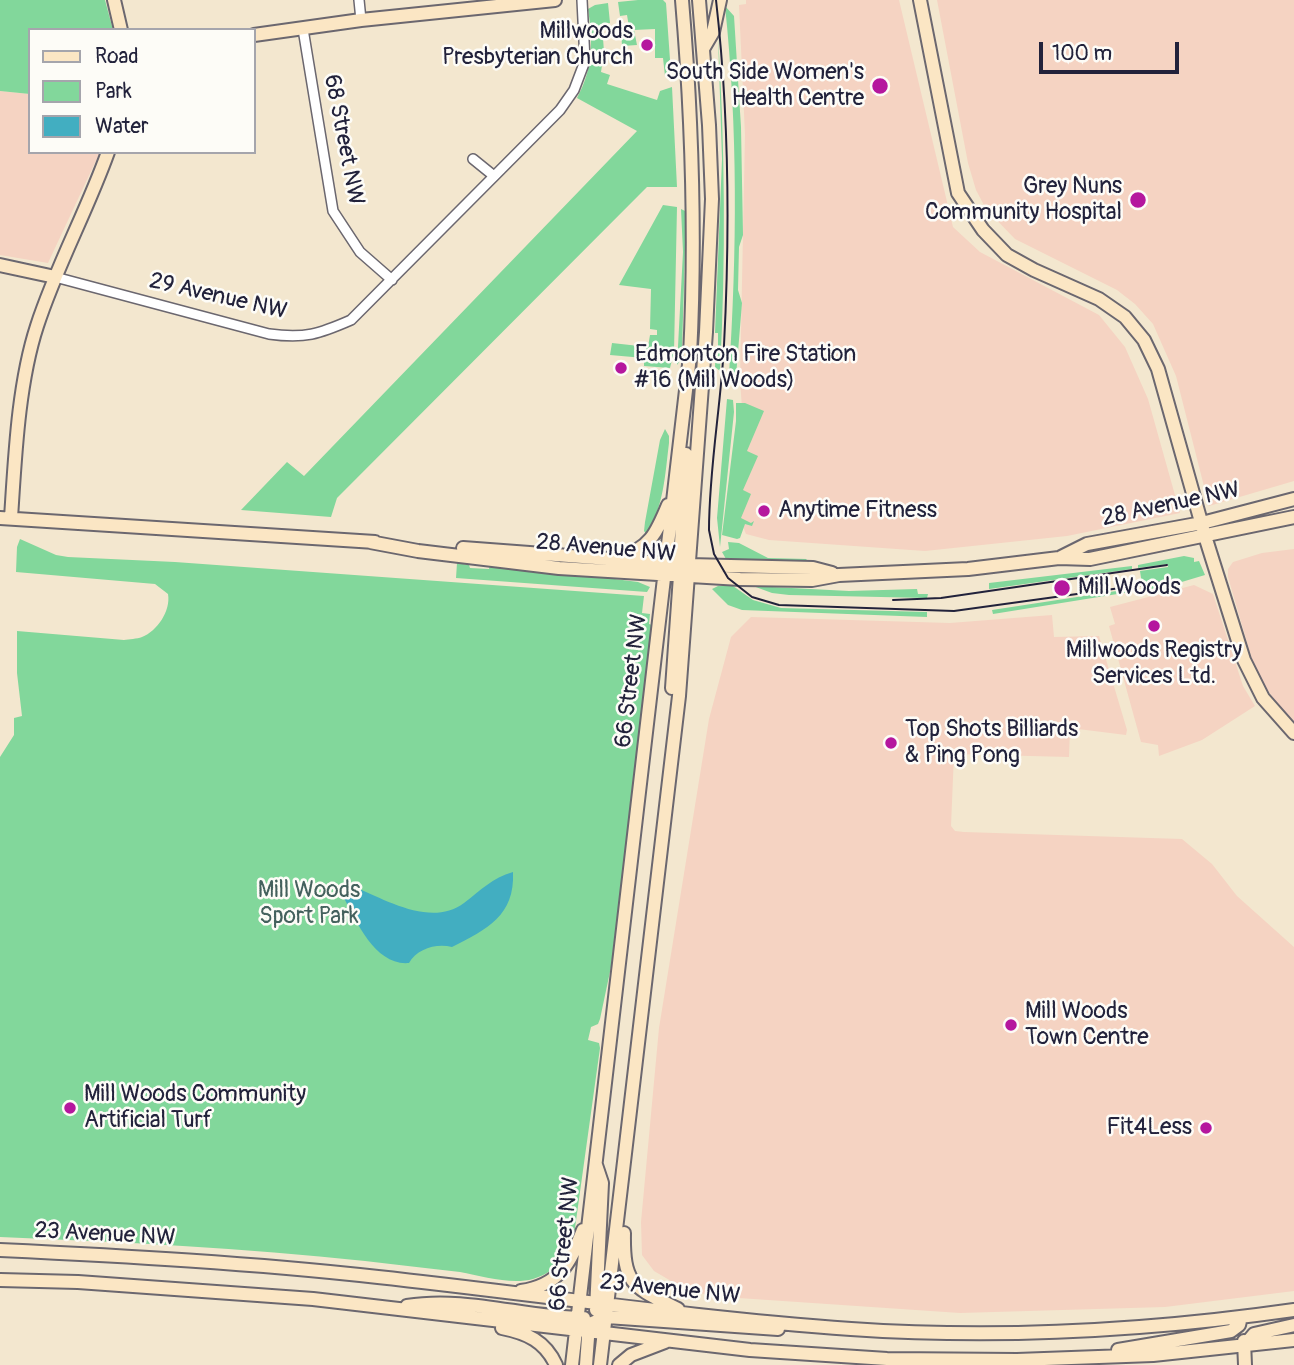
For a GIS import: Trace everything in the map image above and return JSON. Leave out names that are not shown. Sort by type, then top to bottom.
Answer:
[{"type":"main road","points":[[114,0],[121,28]]},
{"type":"main road","points":[[256,35],[361,20],[555,0]]},
{"type":"main road","name":"66 Street NW","points":[[600,1365],[594,1319],[580,1302],[690,356],[693,263],[689,80],[682,0]]},
{"type":"main road","name":"66 Street NW","points":[[572,1365],[594,1319],[620,1199],[670,780],[707,320],[712,199],[699,0]]},
{"type":"main road","points":[[703,50],[713,33],[720,0]]},
{"type":"main road","points":[[920,0],[958,193],[983,230],[1007,256],[1099,299],[1125,317],[1144,340],[1158,369],[1203,530],[1253,682],[1263,698],[1294,733]]},
{"type":"main road","points":[[6,518],[26,368],[36,329],[107,154]]},
{"type":"main road","name":"29 Avenue NW","points":[[0,265],[55,277]]},
{"type":"main road","points":[[681,437],[686,454],[685,571]]},
{"type":"main road","points":[[612,560],[649,542],[673,492]]},
{"type":"main road","name":"28 Avenue NW","points":[[1203,530],[1294,499]]},
{"type":"main road","name":"28 Avenue NW","points":[[685,571],[812,580],[839,575],[968,569],[1059,558],[1087,544],[1294,517]]},
{"type":"main road","name":"28 Avenue NW","points":[[6,518],[413,543],[612,560],[666,570]]},
{"type":"main road","name":"28 Avenue NW","points":[[370,542],[418,551],[559,568],[666,570]]},
{"type":"main road","points":[[666,570],[677,566],[685,571]]},
{"type":"main road","points":[[586,1365],[594,1319],[602,1184],[595,1161]]},
{"type":"main road","points":[[620,1199],[623,1253],[632,1283],[644,1293],[684,1313]]},
{"type":"main road","points":[[510,1292],[532,1289],[546,1283],[565,1269],[589,1217]]},
{"type":"main road","name":"23 Avenue NW","points":[[0,1250],[292,1269],[580,1302]]},
{"type":"main road","name":"23 Avenue NW","points":[[0,1280],[185,1289],[313,1299],[465,1316],[594,1319],[684,1313],[852,1329],[1029,1332],[1100,1330],[1294,1310]]},
{"type":"main road","points":[[393,1308],[424,1303],[594,1319],[743,1328],[852,1329]]},
{"type":"main road","points":[[465,1316],[535,1339],[548,1350],[556,1365]]},
{"type":"main road","points":[[1241,1317],[1245,1365]]},
{"type":"main road","points":[[1084,1358],[1231,1331],[1239,1325],[1241,1317]]},
{"type":"main road","name":"23 Avenue NW","points":[[594,1319],[671,1340],[750,1350],[887,1359],[1153,1355],[1294,1340]]},
{"type":"main road","points":[[1244,1346],[1254,1334],[1294,1325]]},
{"type":"main road","points":[[619,1365],[642,1349],[671,1340]]},
{"type":"street","points":[[359,0],[361,20]]},
{"type":"street","name":"29 Avenue NW","points":[[55,277],[289,337],[315,335],[351,320],[560,110],[574,90],[585,61],[582,0]]},
{"type":"street","name":"68 Street NW","points":[[303,29],[333,211],[360,252],[392,280]]},
{"type":"street","points":[[473,159],[494,176]]},
{"type":"shaded area","points":[[746,0],[899,0],[953,227],[980,252],[1099,315],[1125,347],[1148,399],[1180,513],[1067,536],[925,551],[769,540],[746,534],[738,515],[743,422],[740,380],[745,135],[739,5],[746,4]]},
{"type":"shaded area","name":"Grey Nuns Community Hospital","points":[[937,0],[1294,0],[1294,481],[1209,506],[1176,376],[1153,324],[1135,304],[1117,290],[1015,239],[986,209],[976,190],[968,163]]},
{"type":"shaded area","points":[[0,91],[28,94],[28,154],[99,154],[48,263],[0,255]]},
{"type":"shaded area","points":[[1294,549],[1294,721],[1274,700],[1255,670],[1228,569],[1233,562],[1262,553]]},
{"type":"shaded area","points":[[1194,585],[1213,594],[1243,686],[1255,706],[1202,740],[1159,756],[1158,745],[1141,742],[1109,626],[1115,624],[1110,607]]},
{"type":"shaded area","points":[[1052,615],[1054,637],[1099,636],[1127,730],[1126,735],[1070,728],[1069,757],[954,754],[951,826],[955,831],[964,832],[1182,839],[1212,864],[1237,896],[1294,947],[1294,1291],[1165,1307],[960,1313],[709,1296],[654,1271],[642,1255],[641,1222],[659,1028],[709,719],[731,637],[751,617],[950,623]]},
{"type":"green space","points":[[0,0],[105,0],[112,28],[28,28],[28,94],[0,91]]},
{"type":"green space","points":[[663,0],[666,3],[671,74],[665,76],[663,58],[655,58],[655,29],[634,30],[637,45],[622,46],[621,29],[629,27],[627,15],[620,16],[618,2]]},
{"type":"green space","points":[[608,3],[610,23],[602,24],[604,52],[601,72],[610,75],[607,84],[657,100],[660,91],[672,87],[677,187],[647,187],[337,498],[331,517],[241,510],[287,462],[304,476],[637,131],[577,98],[589,66],[591,33],[588,9]]},
{"type":"green space","points":[[725,6],[734,16],[741,127],[743,235],[739,247],[738,290],[742,303],[736,376],[729,375],[735,190]]},
{"type":"green space","points":[[718,35],[724,203],[720,371],[715,367],[718,346],[718,333],[715,333],[722,159]]},
{"type":"green space","points":[[663,205],[677,207],[674,352],[670,368],[644,366],[644,358],[610,355],[612,343],[648,347],[650,335],[657,335],[657,330],[650,329],[651,289],[619,285]]},
{"type":"green space","points":[[681,209],[685,211],[686,217],[682,350],[677,365],[683,252]]},
{"type":"green space","points":[[727,399],[733,400],[734,412],[720,547],[717,518]]},
{"type":"green space","points":[[736,403],[745,403],[764,411],[747,451],[758,456],[743,490],[751,494],[741,518],[751,523],[754,521],[752,526],[745,524],[740,538],[737,539],[722,535]]},
{"type":"green space","points":[[665,429],[669,443],[663,490],[657,513],[646,534],[645,522],[660,440]]},
{"type":"green space","name":"Mill Woods Sport Park","points":[[20,539],[56,555],[68,557],[175,562],[644,596],[642,613],[650,614],[649,624],[652,625],[652,630],[611,967],[600,1019],[598,1024],[591,1027],[588,1040],[599,1043],[600,1048],[574,1235],[564,1257],[554,1268],[533,1279],[506,1280],[460,1272],[274,1252],[0,1237],[0,757],[14,735],[14,718],[22,716],[17,673],[17,631],[124,640],[138,638],[158,625],[168,600],[168,594],[155,584],[16,572]]},
{"type":"green space","points":[[728,542],[739,543],[768,558],[807,559],[726,559],[722,552],[729,549]]},
{"type":"green space","points":[[1184,556],[1194,558],[1194,562],[1199,561],[1205,575],[1165,587],[1142,590],[1141,588],[1171,583],[1170,580],[1142,584],[1140,571],[1168,567],[1168,564],[1138,568],[1138,565]]},
{"type":"green space","points":[[457,563],[469,565],[470,568],[489,569],[490,563],[638,582],[650,587],[647,592],[456,578]]},
{"type":"green space","points":[[1132,566],[1132,569],[989,589],[989,583]]},
{"type":"green space","points":[[718,586],[733,586],[753,600],[781,608],[927,612],[927,617],[742,610],[728,605],[712,589]]},
{"type":"green space","points":[[753,586],[849,591],[917,589],[918,594],[928,594],[927,598],[789,595],[772,593]]},
{"type":"green space","points":[[1136,588],[1136,591],[993,614],[992,610]]},
{"type":"water","points":[[513,872],[509,900],[504,910],[487,927],[452,947],[428,948],[417,954],[409,963],[387,958],[377,950],[344,898],[349,888],[357,888],[396,905],[438,913],[464,903],[493,881]]},
{"type":"tram line","points":[[716,0],[726,129],[727,259],[722,368],[709,530],[714,554],[728,578],[752,597],[779,605],[954,611],[1171,581]]},
{"type":"tram line","points":[[893,600],[941,598],[1167,565]]},
{"type":"place","name":"Millwoods Presbyterian Church","points":[[647,45]]},
{"type":"place","name":"South Side Women's Health Centre","points":[[880,86]]},
{"type":"place","name":"Grey Nuns Community Hospital","points":[[1138,200]]},
{"type":"place","name":"Edmonton Fire Station #16 (Mill Woods)","points":[[621,368]]},
{"type":"place","name":"Anytime Fitness","points":[[764,511]]},
{"type":"place","name":"Mill Woods","points":[[1062,588]]},
{"type":"place","name":"Millwoods Registry Services Ltd.","points":[[1154,626]]},
{"type":"place","name":"Top Shots Billiards & Ping Pong","points":[[891,743]]},
{"type":"place","name":"Mill Woods Town Centre","points":[[1011,1025]]},
{"type":"place","name":"Mill Woods Community Artificial Turf","points":[[70,1108]]},
{"type":"place","name":"Fit4Less","points":[[1206,1128]]}]
